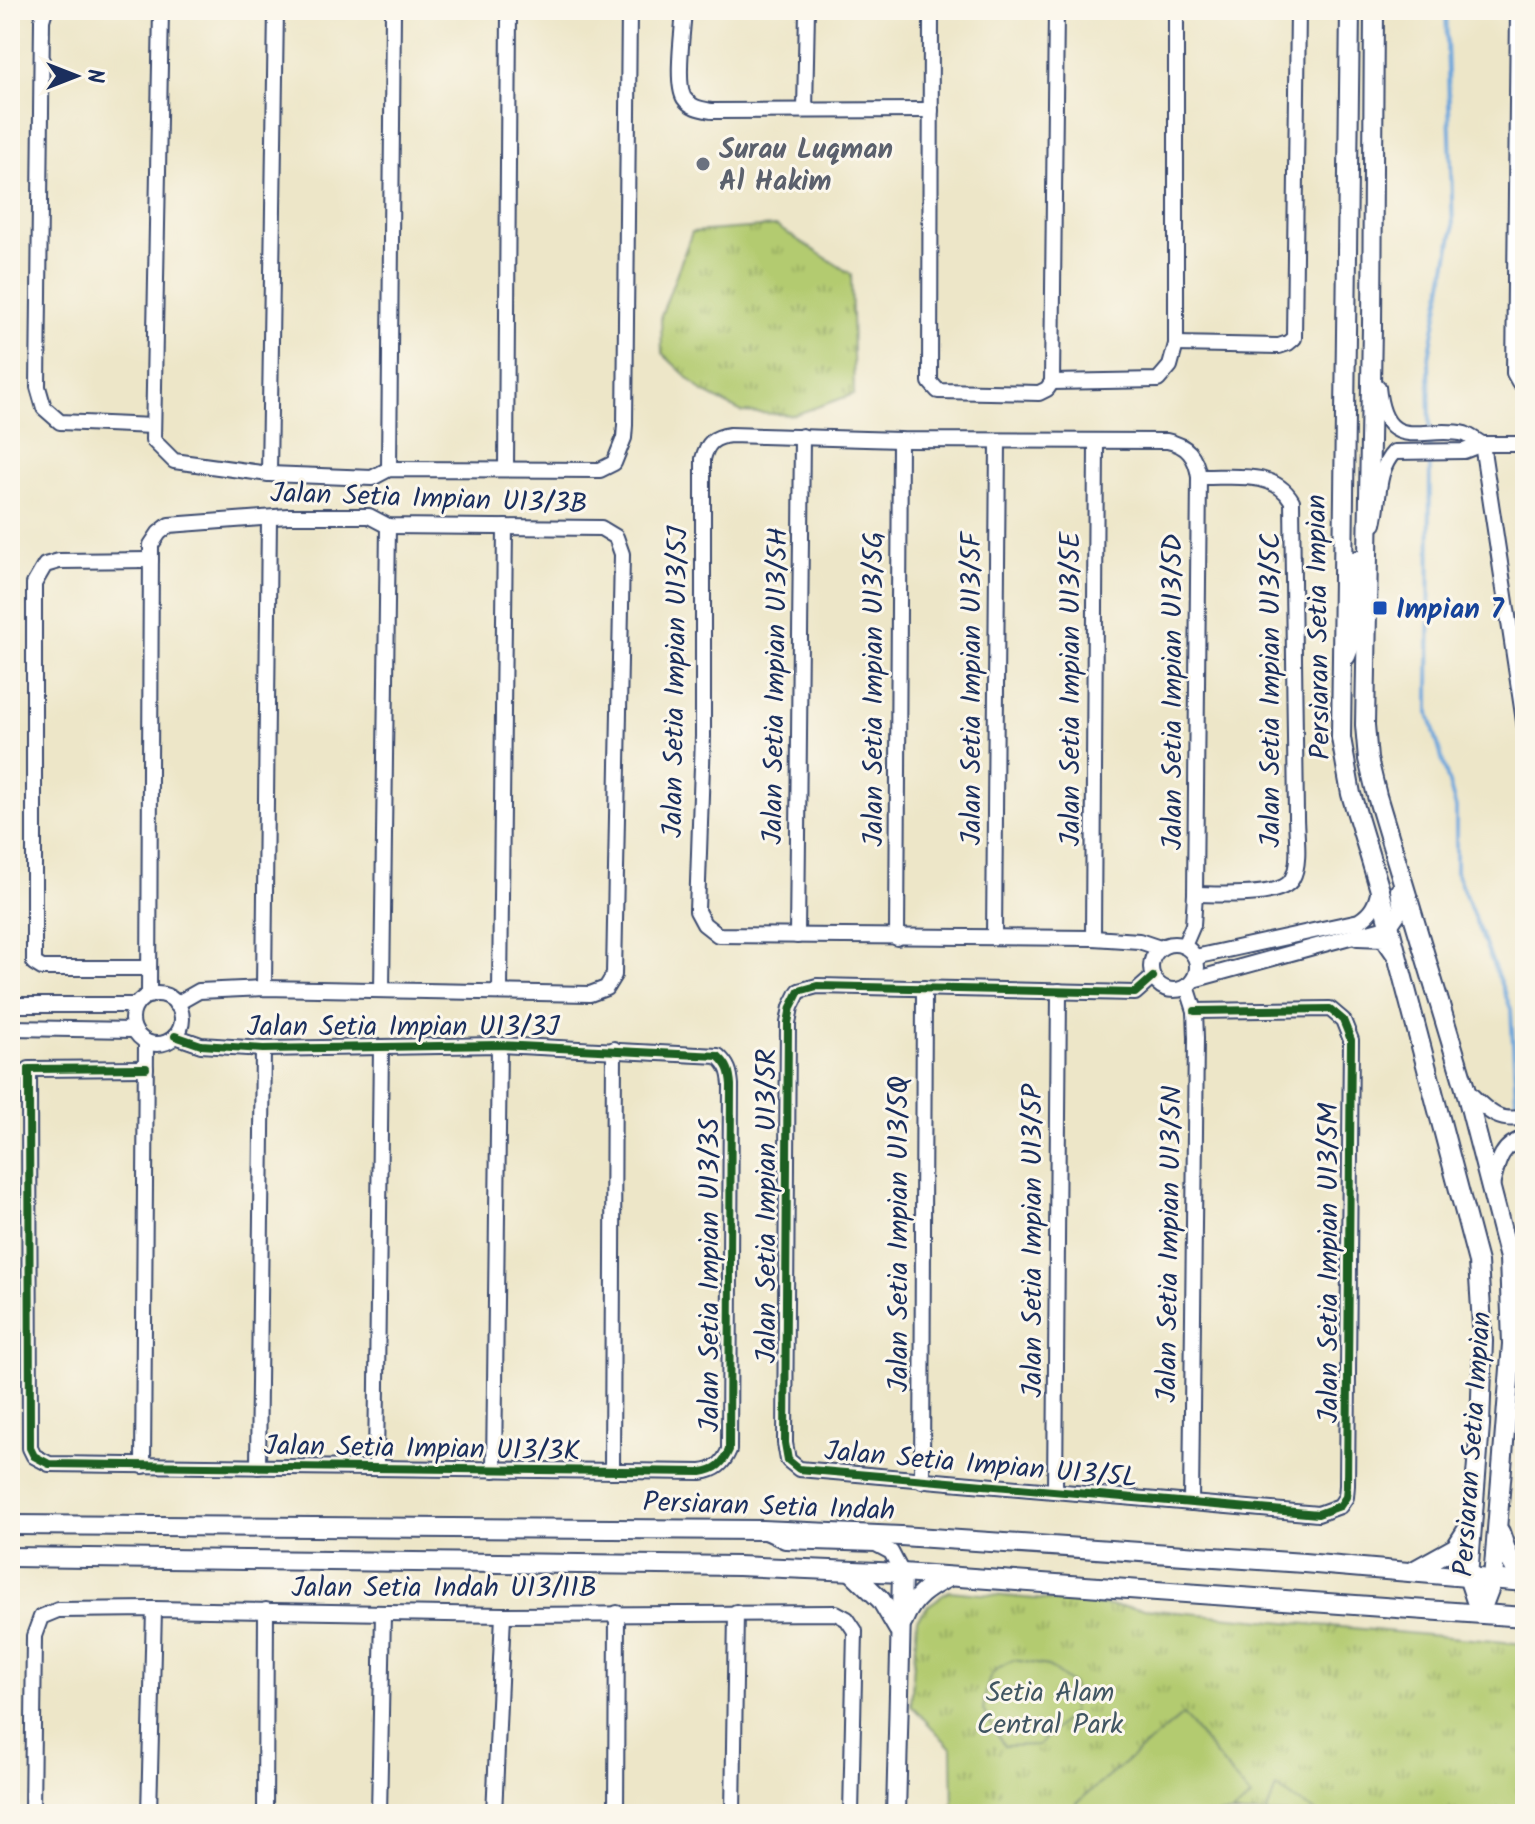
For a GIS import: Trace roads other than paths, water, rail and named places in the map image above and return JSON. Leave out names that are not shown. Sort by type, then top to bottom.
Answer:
[{"type":"street","points":[[45,10],[42,20],[38,387],[44,408],[60,422],[153,433]]},
{"type":"street","points":[[161,10],[153,433],[174,461],[269,474],[372,478],[389,469],[600,470],[614,463],[620,451],[625,425],[629,10]]},
{"type":"street","points":[[269,474],[276,10]]},
{"type":"street","points":[[389,469],[393,10]]},
{"type":"street","points":[[506,469],[509,10]]},
{"type":"street","points":[[684,10],[680,82],[683,97],[695,108],[712,111],[931,110]]},
{"type":"street","points":[[805,110],[807,10]]},
{"type":"street","points":[[931,10],[930,382],[938,391],[1039,393],[1052,382],[1056,10]]},
{"type":"street","points":[[1052,382],[1158,380],[1170,366],[1176,344],[1176,10]]},
{"type":"street","points":[[1176,344],[1279,346],[1294,338],[1298,10]]},
{"type":"street","name":"Persiaran Setia Impian","points":[[1350,10],[1341,738],[1351,794],[1390,926],[1478,1262],[1483,1341],[1468,1577],[1480,1613]]},
{"type":"street","name":"Persiaran Setia Impian","points":[[1374,10],[1365,725],[1368,759],[1377,796],[1465,1088],[1509,1258],[1512,1344],[1493,1579],[1480,1613]]},
{"type":"street","points":[[1518,10],[1514,373],[1522,384]]},
{"type":"street","points":[[1372,327],[1380,407],[1391,425],[1404,433],[1465,434],[1482,444]]},
{"type":"street","name":"Jalan Setia Impian U13/5J","points":[[797,936],[718,935],[704,924],[697,911],[703,736],[703,459],[712,441],[730,435],[802,436]]},
{"type":"street","points":[[802,436],[900,440],[1167,441],[1180,444],[1197,464],[1199,477]]},
{"type":"street","name":"Jalan Setia Impian U13/5H","points":[[797,936],[802,436]]},
{"type":"street","name":"Jalan Setia Impian U13/5G","points":[[897,938],[900,440]]},
{"type":"street","name":"Jalan Setia Impian U13/5F","points":[[994,937],[998,441]]},
{"type":"street","name":"Jalan Setia Impian U13/5E","points":[[1093,938],[1096,441]]},
{"type":"street","points":[[1482,444],[1525,728]]},
{"type":"street","points":[[1368,548],[1378,504],[1380,478],[1386,460],[1394,452],[1464,451],[1482,444],[1525,444]]},
{"type":"street","name":"Jalan Setia Impian U13/5C","points":[[1195,894],[1276,892],[1289,884],[1296,866],[1292,501],[1285,489],[1261,478],[1199,477]]},
{"type":"street","name":"Jalan Setia Impian U13/5D","points":[[1184,946],[1193,925],[1195,894],[1199,477]]},
{"type":"street","name":"Jalan Setia Impian U13/3B","points":[[151,552],[159,533],[169,525],[269,518],[369,516],[388,526],[601,528],[616,537],[622,554],[614,975],[606,988],[590,994],[500,991]]},
{"type":"street","points":[[264,988],[269,518]]},
{"type":"street","points":[[382,990],[388,526]]},
{"type":"street","points":[[176,1004],[199,991],[264,988],[500,991],[505,527]]},
{"type":"street","points":[[149,968],[42,968],[34,963],[34,584],[45,565],[59,561],[151,552],[149,996]]},
{"type":"street","points":[[1340,670],[1353,638],[1353,568],[1359,559],[1368,569]]},
{"type":"street","points":[[1160,948],[1152,962],[1153,977],[1165,988],[1180,989],[1190,983],[1303,948],[1390,926],[1399,916],[1401,905],[1377,796]]},
{"type":"street","points":[[1195,957],[1359,921],[1374,908],[1379,887]]},
{"type":"street","points":[[1298,933],[1303,948]]},
{"type":"street","points":[[797,936],[1093,938],[1139,941],[1160,948],[1171,944],[1184,946],[1195,957],[1197,973],[1190,983]]},
{"type":"street","points":[[1358,936],[1384,937],[1389,940],[1398,959]]},
{"type":"street","points":[[924,988],[1135,993],[1153,977]]},
{"type":"street","name":"Jalan Setia Impian U13/5N","points":[[1190,983],[1195,1011],[1191,1503]]},
{"type":"street","name":"Jalan Setia Impian U13/5R","points":[[785,1443],[788,1023],[791,1007],[799,991],[817,986],[924,988]]},
{"type":"street","name":"Jalan Setia Impian U13/5Q","points":[[922,1481],[924,988]]},
{"type":"street","name":"Jalan Setia Impian U13/5P","points":[[1055,1491],[1059,991]]},
{"type":"street","points":[[11,1005],[136,1005],[149,996],[164,995],[176,1004],[181,1014],[181,1026],[175,1036],[161,1044],[146,1042],[134,1030],[132,1018],[136,1005]]},
{"type":"street","name":"Jalan Setia Impian U13/5M","points":[[1191,1503],[1318,1514],[1340,1506],[1346,1497],[1351,1040],[1343,1020],[1330,1009],[1195,1011]]},
{"type":"street","points":[[10,1028],[134,1030]]},
{"type":"street","name":"Jalan Setia Impian U13/3J","points":[[175,1036],[201,1045],[263,1049],[499,1045],[707,1054],[718,1056],[725,1062]]},
{"type":"street","points":[[143,1466],[146,1042]]},
{"type":"street","points":[[494,1470],[499,1045]]},
{"type":"street","points":[[376,1468],[381,1047]]},
{"type":"street","points":[[258,1467],[263,1049]]},
{"type":"street","points":[[612,1471],[614,1049]]},
{"type":"street","name":"Jalan Setia Impian U13/3S","points":[[701,1472],[717,1468],[729,1450],[731,1085],[725,1062]]},
{"type":"street","name":"Jalan Setia Impian U13/3K","points":[[146,1068],[29,1069],[30,1448],[34,1456],[49,1464],[701,1472]]},
{"type":"street","points":[[1465,1088],[1489,1113],[1517,1119]]},
{"type":"street","points":[[1492,1188],[1500,1156],[1520,1140]]},
{"type":"street","name":"Jalan Setia Impian U13/5L","points":[[785,1443],[788,1460],[799,1469],[1191,1503]]},
{"type":"street","points":[[1411,1572],[1456,1547],[1473,1521]]},
{"type":"street","points":[[1496,1522],[1509,1560],[1525,1580]]},
{"type":"street","name":"Persiaran Setia Indah","points":[[10,1525],[762,1530],[963,1540],[1525,1580]]},
{"type":"street","points":[[762,1530],[785,1541],[876,1544],[891,1552],[902,1573],[896,1814]]},
{"type":"street","points":[[10,1557],[738,1566],[902,1573],[1525,1617]]},
{"type":"street","points":[[851,1571],[881,1600],[900,1631]]},
{"type":"street","points":[[900,1631],[907,1611],[917,1597],[931,1585],[949,1577]]},
{"type":"street","points":[[149,1814],[154,1609]]},
{"type":"street","name":"Jalan Setia Indah U13/11B","points":[[32,1814],[34,1636],[41,1617],[58,1610],[154,1609],[503,1615],[836,1613],[847,1619],[855,1631],[851,1814]]},
{"type":"street","points":[[265,1814],[266,1610]]},
{"type":"street","points":[[733,1814],[736,1612]]},
{"type":"street","points":[[379,1814],[383,1613]]},
{"type":"street","points":[[616,1814],[617,1613]]},
{"type":"street","points":[[494,1814],[503,1615]]},
{"type":"waterway","points":[[1430,429],[1429,357],[1453,230],[1446,10]]},
{"type":"waterway","points":[[1430,437],[1429,713],[1456,808],[1456,872],[1511,1009],[1516,1099],[1521,1113]]},
{"type":"place","name":"Surau Luqman Al Hakim","points":[[703,164]]},
{"type":"place","name":"Impian 7","points":[[1380,608]]},
{"type":"park label","name":"Setia Alam Central Park","points":[[1050,1707]]}]
